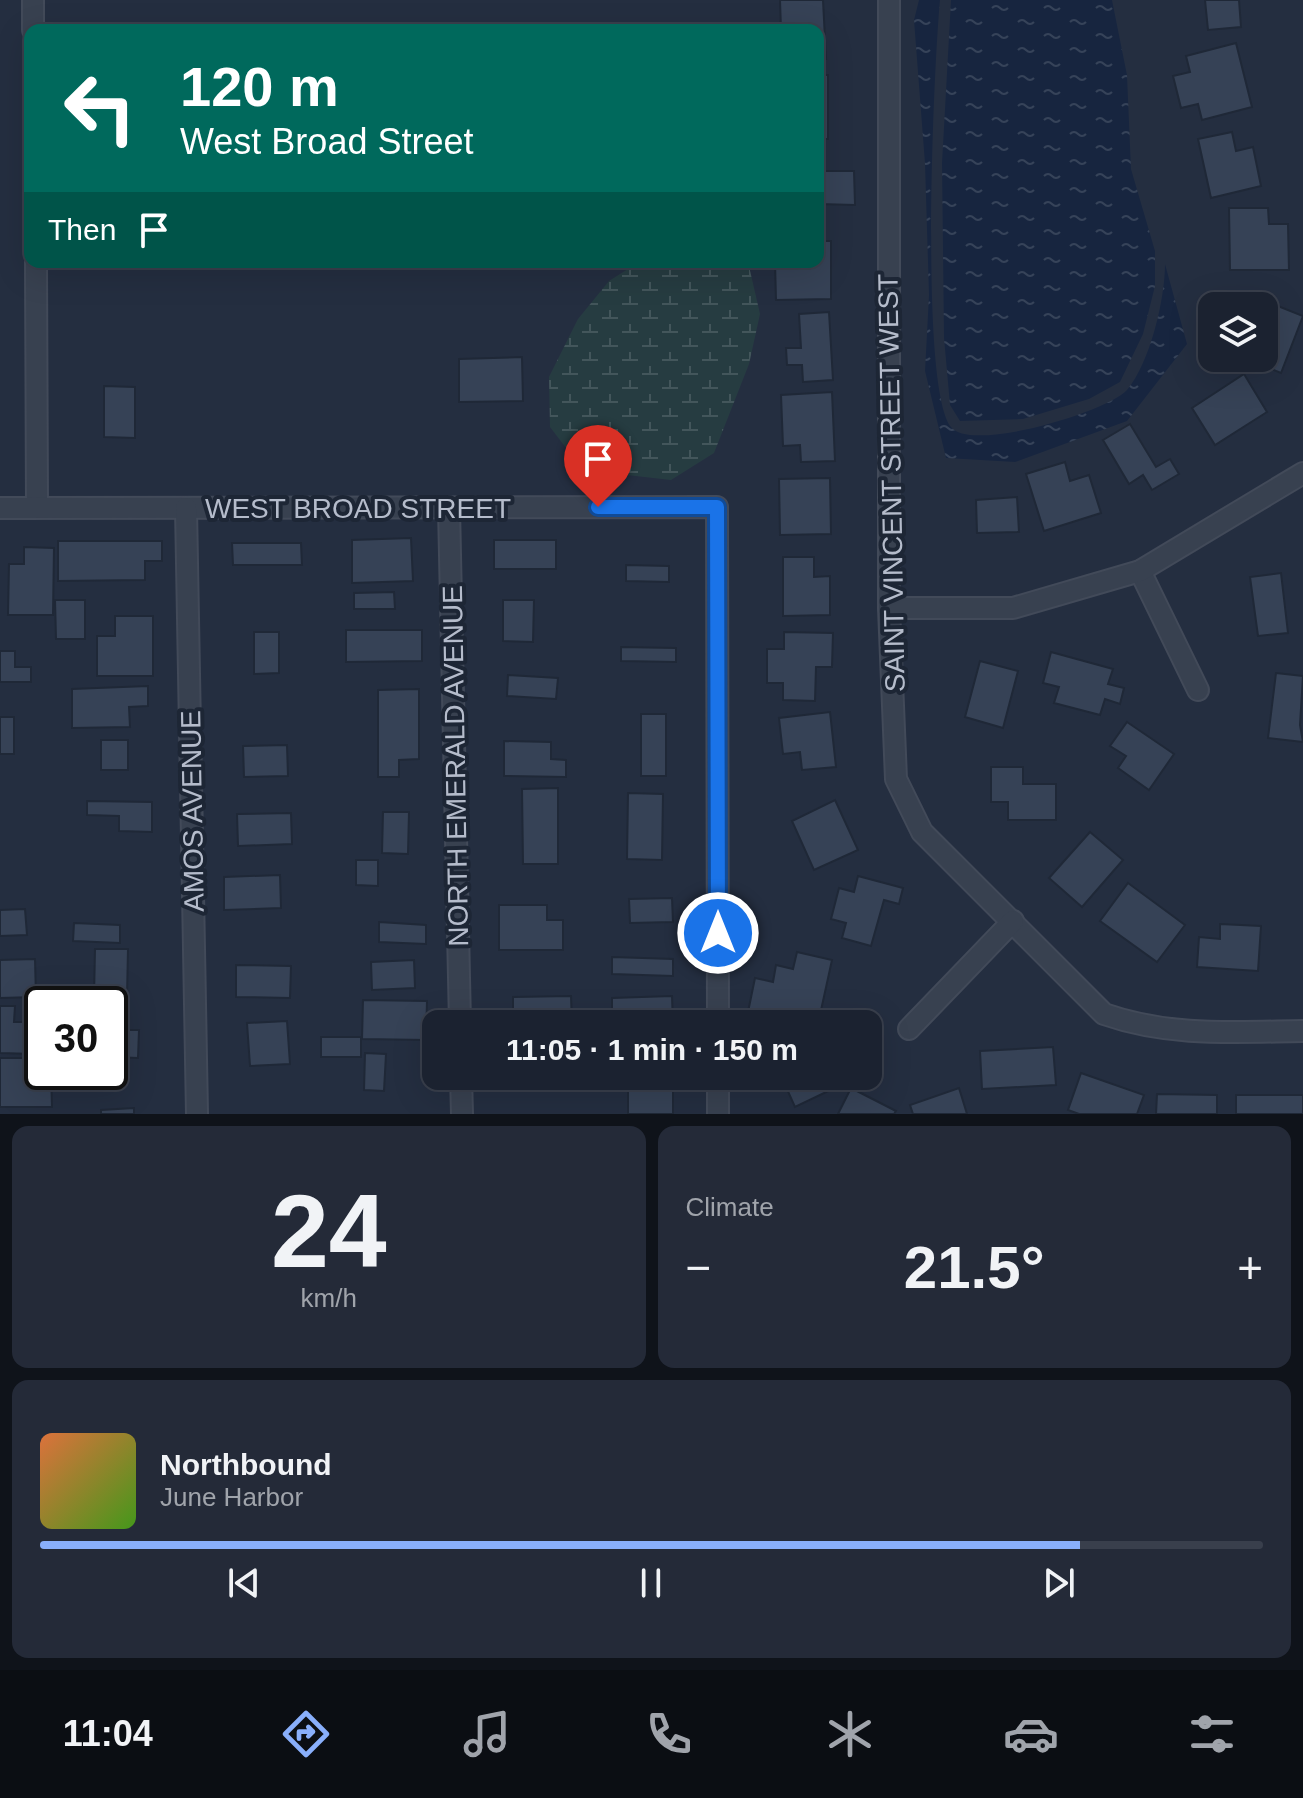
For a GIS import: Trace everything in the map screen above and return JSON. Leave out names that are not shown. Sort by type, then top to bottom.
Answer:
[{"type":"street","points":[[33,0],[33,24]]},
{"type":"street","name":"SAINT VINCENT STREET WEST","points":[[889,0],[889,608],[896,779],[922,832],[1104,1014],[1143,1028],[1194,1033],[1303,1031]]},
{"type":"street","points":[[36,268],[37,508]]},
{"type":"street","points":[[889,608],[1013,608],[1140,571],[1303,473]]},
{"type":"street","name":"WEST BROAD STREET","points":[[0,508],[717,507],[718,1010]]},
{"type":"street","name":"AMOS AVENUE","points":[[186,508],[197,1114]]},
{"type":"street","name":"NORTH EMERALD AVENUE","points":[[449,508],[460,1010]]},
{"type":"street","points":[[1140,571],[1198,690]]},
{"type":"street","points":[[909,1029],[1013,921]]},
{"type":"street","points":[[461,1090],[462,1114]]},
{"type":"street","points":[[718,1090],[718,1114]]},
{"type":"green space","points":[[630,268],[749,268],[760,314],[749,364],[714,453],[671,480],[583,470],[550,427],[549,377],[578,319],[609,281]]},
{"type":"water","points":[[919,0],[940,0],[932,153],[932,291],[941,400],[951,427],[963,434],[1010,433],[1094,409],[1127,390],[1143,364],[1155,330],[1165,264],[1187,344],[1127,421],[1015,462],[946,458],[925,371],[929,295],[925,164],[914,20]]},
{"type":"water","points":[[951,0],[1112,0],[1127,75],[1131,169],[1155,251],[1155,286],[1143,334],[1120,382],[1089,399],[1023,419],[960,421],[950,405],[944,338],[942,163]]},
{"type":"building","points":[[780,0],[823,0],[826,59],[824,24],[781,24]]},
{"type":"building","points":[[1205,0],[1239,0],[1241,27],[1208,30]]},
{"type":"building","points":[[1236,43],[1252,107],[1202,120],[1198,104],[1181,108],[1173,76],[1190,72],[1186,56]]},
{"type":"building","points":[[824,75],[828,75],[828,139],[824,139]]},
{"type":"building","points":[[1232,132],[1236,151],[1253,147],[1261,186],[1211,198],[1198,139]]},
{"type":"building","points":[[824,171],[854,171],[855,205],[824,204]]},
{"type":"building","points":[[1229,208],[1268,208],[1269,224],[1288,224],[1289,270],[1230,270]]},
{"type":"building","points":[[824,241],[831,241],[831,299],[776,300],[775,268],[824,268]]},
{"type":"building","points":[[1278,306],[1303,316],[1281,373],[1278,372]]},
{"type":"building","points":[[829,312],[833,380],[803,382],[802,365],[787,365],[786,348],[801,348],[799,314]]},
{"type":"building","points":[[522,357],[523,401],[459,402],[459,359]]},
{"type":"building","points":[[1244,374],[1267,412],[1215,445],[1192,408]]},
{"type":"building","points":[[104,386],[135,387],[135,438],[104,437]]},
{"type":"building","points":[[832,392],[835,461],[801,462],[800,445],[783,446],[781,395]]},
{"type":"building","points":[[1130,424],[1156,467],[1170,459],[1179,474],[1152,490],[1143,475],[1129,484],[1103,440]]},
{"type":"building","points":[[1065,462],[1070,481],[1089,475],[1101,513],[1044,531],[1026,474]]},
{"type":"building","points":[[830,478],[831,534],[780,535],[779,479]]},
{"type":"building","points":[[1017,497],[1019,532],[977,533],[976,500]]},
{"type":"building","points":[[411,538],[413,581],[352,583],[352,540]]},
{"type":"building","points":[[494,540],[556,540],[556,569],[494,569]]},
{"type":"building","points":[[58,541],[162,541],[162,561],[145,561],[145,580],[58,581]]},
{"type":"building","points":[[232,543],[301,543],[302,565],[233,565]]},
{"type":"building","points":[[24,547],[54,548],[53,615],[8,615],[9,564],[24,564]]},
{"type":"building","points":[[783,557],[814,557],[814,577],[830,576],[830,615],[783,616]]},
{"type":"building","points":[[626,565],[669,566],[669,582],[626,581]]},
{"type":"building","points":[[1281,573],[1288,633],[1258,636],[1250,577]]},
{"type":"building","points":[[394,592],[395,609],[354,609],[354,593]]},
{"type":"building","points":[[55,600],[85,600],[85,639],[56,639]]},
{"type":"building","points":[[503,600],[534,600],[533,642],[503,641]]},
{"type":"building","points":[[115,616],[153,616],[153,676],[97,676],[97,636],[115,636]]},
{"type":"building","points":[[346,630],[422,630],[422,661],[346,662]]},
{"type":"building","points":[[254,632],[279,632],[279,673],[254,674]]},
{"type":"building","points":[[784,632],[833,633],[832,667],[816,667],[815,701],[783,700],[783,683],[767,683],[767,649],[784,649]]},
{"type":"building","points":[[621,647],[676,648],[676,662],[621,661]]},
{"type":"building","points":[[0,651],[15,651],[15,667],[31,667],[31,682],[0,682]]},
{"type":"building","points":[[1051,652],[1113,669],[1108,684],[1124,688],[1120,704],[1105,699],[1100,715],[1054,703],[1059,687],[1043,683]]},
{"type":"building","points":[[980,661],[1018,671],[1003,728],[965,717]]},
{"type":"building","points":[[1276,673],[1303,676],[1300,725],[1303,742],[1268,738]]},
{"type":"building","points":[[508,675],[558,678],[556,699],[507,696]]},
{"type":"building","points":[[148,686],[148,706],[129,707],[130,727],[72,728],[72,689]]},
{"type":"building","points":[[419,689],[419,759],[399,760],[399,777],[378,777],[378,690]]},
{"type":"building","points":[[830,712],[836,767],[802,770],[800,752],[783,754],[779,718]]},
{"type":"building","points":[[641,714],[666,714],[666,776],[641,776]]},
{"type":"building","points":[[0,717],[14,717],[14,754],[0,754]]},
{"type":"building","points":[[1127,722],[1174,754],[1149,790],[1118,768],[1126,756],[1110,746]]},
{"type":"building","points":[[101,740],[128,740],[128,770],[101,770]]},
{"type":"building","points":[[504,741],[551,742],[551,759],[566,760],[566,777],[504,776]]},
{"type":"building","points":[[287,745],[288,776],[244,777],[243,746]]},
{"type":"building","points":[[991,767],[1023,767],[1023,784],[1056,784],[1056,820],[1008,820],[1008,802],[991,802]]},
{"type":"building","points":[[558,788],[558,864],[523,864],[522,789]]},
{"type":"building","points":[[628,793],[663,794],[662,860],[627,859]]},
{"type":"building","points":[[835,800],[858,850],[814,870],[792,821]]},
{"type":"building","points":[[87,801],[152,802],[152,832],[119,831],[119,816],[87,815]]},
{"type":"building","points":[[383,812],[409,812],[408,854],[382,853]]},
{"type":"building","points":[[291,813],[292,844],[238,846],[237,814]]},
{"type":"building","points":[[1090,832],[1123,860],[1082,907],[1049,878]]},
{"type":"building","points":[[356,860],[378,860],[378,886],[356,885]]},
{"type":"building","points":[[280,875],[281,908],[224,910],[224,877]]},
{"type":"building","points":[[858,876],[903,888],[899,904],[884,900],[871,946],[842,938],[846,923],[831,919],[839,888],[854,892]]},
{"type":"building","points":[[1128,883],[1185,925],[1157,962],[1100,921]]},
{"type":"building","points":[[672,898],[673,922],[630,923],[629,899]]},
{"type":"building","points":[[499,905],[547,905],[547,920],[563,920],[563,950],[499,950]]},
{"type":"building","points":[[25,909],[27,935],[0,936],[0,910]]},
{"type":"building","points":[[379,922],[426,925],[426,944],[379,942]]},
{"type":"building","points":[[74,923],[120,925],[120,943],[73,941]]},
{"type":"building","points":[[1220,924],[1261,926],[1258,971],[1197,967],[1199,937],[1220,939]]},
{"type":"building","points":[[95,949],[128,949],[127,986],[94,986]]},
{"type":"building","points":[[797,952],[832,960],[821,1010],[748,1010],[755,978],[773,982],[776,965],[793,969]]},
{"type":"building","points":[[612,957],[673,959],[673,976],[612,974]]},
{"type":"building","points":[[35,959],[36,986],[24,986],[24,997],[0,998],[0,960]]},
{"type":"building","points":[[414,960],[415,988],[372,990],[371,962]]},
{"type":"building","points":[[236,965],[291,966],[290,998],[236,997]]},
{"type":"building","points":[[571,996],[572,1010],[513,1010],[513,997]]},
{"type":"building","points":[[672,996],[672,1010],[612,1010],[612,998]]},
{"type":"building","points":[[363,1000],[427,1001],[427,1010],[422,1010],[422,1040],[362,1039]]},
{"type":"building","points":[[0,1006],[15,1006],[14,1022],[24,1022],[24,1054],[0,1053]]},
{"type":"building","points":[[287,1021],[290,1064],[250,1066],[247,1023]]},
{"type":"building","points":[[128,1030],[139,1030],[138,1058],[128,1058]]},
{"type":"building","points":[[321,1037],[361,1037],[361,1057],[321,1057]]},
{"type":"building","points":[[1053,1047],[1056,1085],[982,1089],[980,1051]]},
{"type":"building","points":[[365,1053],[386,1054],[384,1091],[364,1090]]},
{"type":"building","points":[[0,1058],[24,1058],[24,1090],[52,1090],[52,1107],[0,1107]]},
{"type":"building","points":[[1081,1073],[1144,1095],[1137,1114],[1079,1114],[1068,1110]]},
{"type":"building","points":[[959,1088],[967,1114],[913,1114],[910,1105]]},
{"type":"building","points":[[522,1090],[570,1090],[570,1091]]},
{"type":"building","points":[[628,1090],[673,1090],[673,1114],[628,1114]]},
{"type":"building","points":[[787,1090],[830,1090],[795,1107]]},
{"type":"building","points":[[850,1090],[896,1111],[894,1114],[838,1114]]},
{"type":"building","points":[[1157,1094],[1217,1095],[1217,1114],[1156,1114]]},
{"type":"building","points":[[1236,1095],[1303,1095],[1303,1114],[1236,1114]]},
{"type":"building","points":[[134,1108],[134,1114],[101,1114],[101,1110]]},
{"type":"route","points":[[598,507],[717,507],[718,933]]}]
